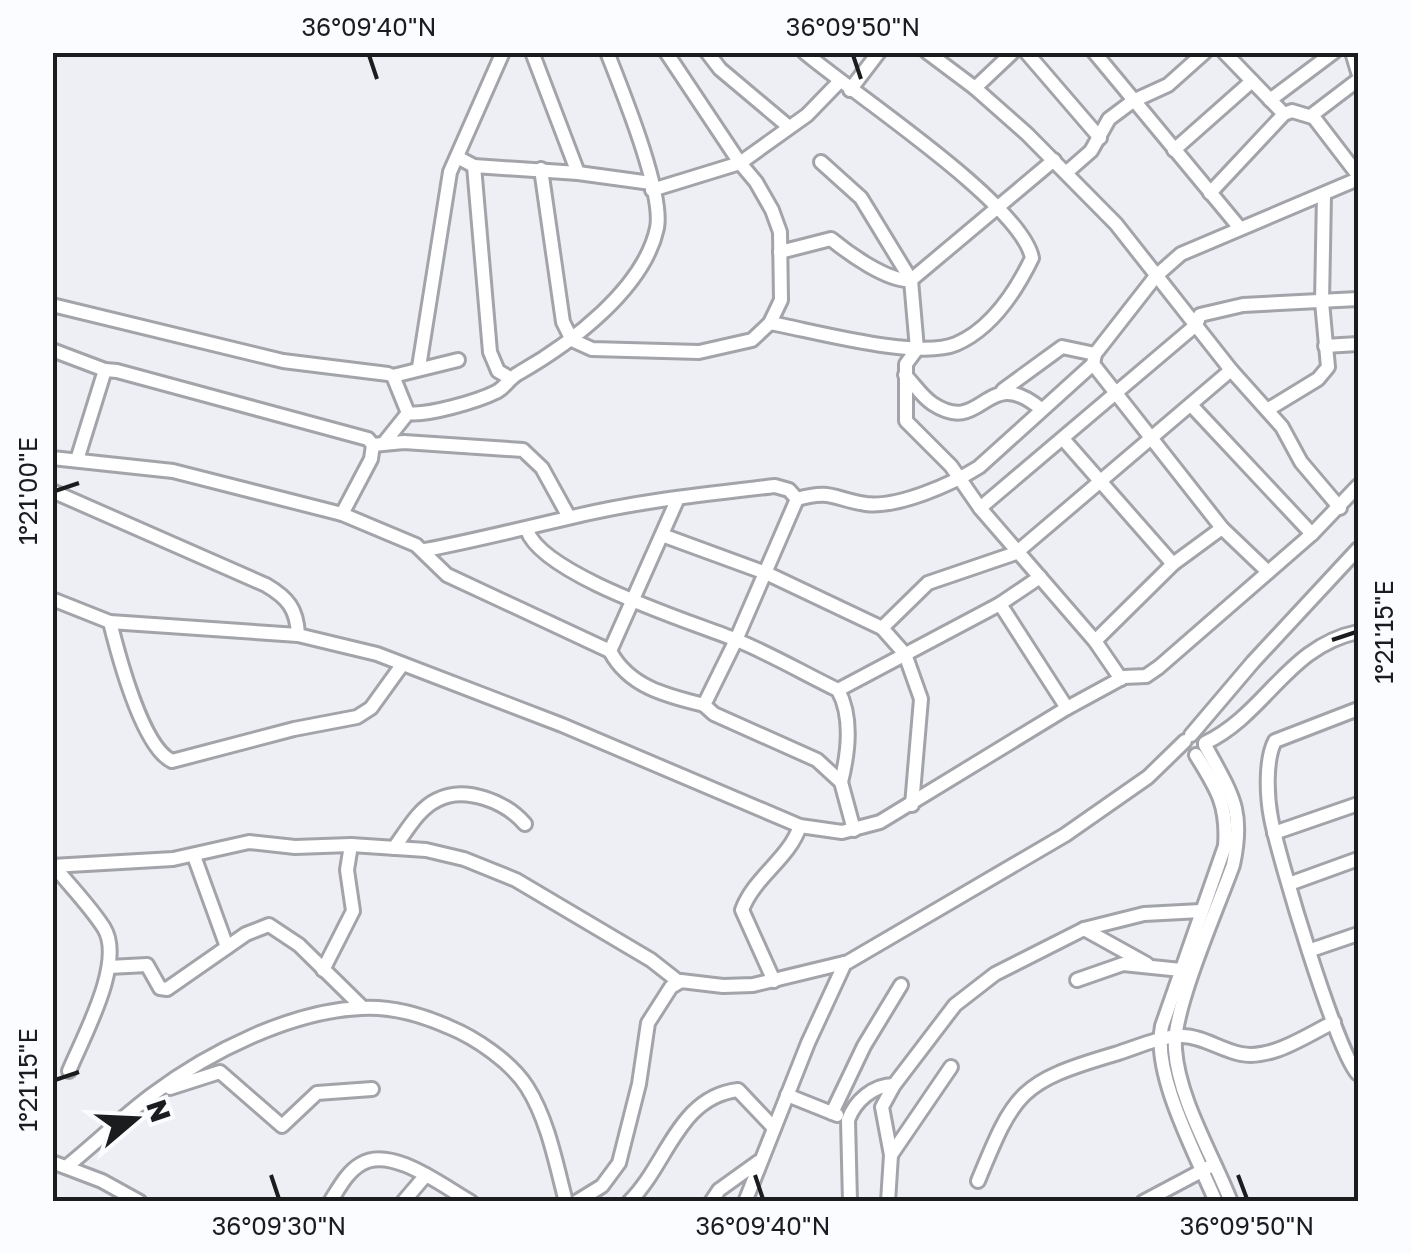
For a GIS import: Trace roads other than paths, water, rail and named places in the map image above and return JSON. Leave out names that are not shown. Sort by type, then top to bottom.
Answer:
[{"type":"street","points":[[419,367],[445,197],[457,157],[503,52]]},
{"type":"street","points":[[532,52],[578,173]]},
{"type":"street","points":[[342,514],[378,444],[408,414],[422,414],[494,394],[510,378],[572,340],[638,272],[657,229],[652,187],[631,114],[607,52]]},
{"type":"street","points":[[542,170],[563,322],[572,340],[592,349],[699,352],[752,340],[770,323],[782,300],[780,232],[772,210],[666,52]]},
{"type":"street","points":[[707,52],[720,69],[789,127]]},
{"type":"street","points":[[770,323],[918,350],[955,344],[1003,307],[1032,258],[1030,244],[1000,208],[893,118],[844,86],[804,52]]},
{"type":"street","points":[[457,157],[474,166],[578,173],[652,187],[740,163],[844,86],[879,52]]},
{"type":"street","points":[[975,88],[1013,52]]},
{"type":"street","points":[[1026,52],[1100,138]]},
{"type":"street","points":[[1094,52],[1240,227]]},
{"type":"street","points":[[1067,172],[1091,151],[1109,119],[1133,101],[1168,85],[1206,52]]},
{"type":"street","points":[[1224,52],[1284,114]]},
{"type":"street","points":[[1270,100],[1334,52]]},
{"type":"street","points":[[1352,52],[1358,72]]},
{"type":"street","points":[[932,54],[1067,172],[1116,224],[1231,370],[1282,427],[1300,462],[1340,508]]},
{"type":"street","points":[[1312,117],[1358,80]]},
{"type":"street","points":[[1174,150],[1252,82]]},
{"type":"street","points":[[704,705],[796,500],[821,492],[866,504],[887,504],[960,479],[979,467],[1094,359],[1156,276],[1182,254],[1358,177],[1312,117],[1292,110],[1210,192]]},
{"type":"street","points":[[780,252],[831,239],[870,266],[902,281],[910,280],[1054,160]]},
{"type":"street","points":[[821,162],[861,198],[910,280],[918,350],[906,364],[906,421],[940,453],[1016,553],[1095,641],[1120,679]]},
{"type":"street","points":[[474,166],[488,340],[498,371],[510,378]]},
{"type":"street","points":[[1267,410],[1325,373],[1328,367],[1322,302],[1324,195]]},
{"type":"street","points":[[980,508],[1118,394],[1196,324],[1200,315],[1218,309],[1358,299]]},
{"type":"street","points":[[52,305],[282,361],[393,376],[458,360]]},
{"type":"street","points":[[1325,346],[1358,344]]},
{"type":"street","points":[[906,374],[928,402],[945,411],[966,412],[1002,392],[1062,347],[1094,359],[1222,528],[1268,572]]},
{"type":"street","points":[[52,350],[105,370],[356,434],[378,444],[523,450],[542,468],[568,518]]},
{"type":"street","points":[[77,460],[105,370]]},
{"type":"street","points":[[882,628],[928,584],[1016,553],[1231,370]]},
{"type":"street","points":[[393,376],[408,414]]},
{"type":"street","points":[[1002,392],[1020,393],[1040,409]]},
{"type":"street","points":[[1192,405],[1312,534]]},
{"type":"street","points":[[1064,440],[1172,564]]},
{"type":"street","points":[[52,458],[173,471],[342,514],[425,550],[446,575],[610,651],[624,674],[637,682],[704,705],[714,714],[817,760],[842,782]]},
{"type":"street","points":[[425,550],[678,498],[775,486],[788,490],[796,500]]},
{"type":"street","points":[[52,599],[110,622],[298,635],[376,654],[562,724],[800,826],[825,831],[854,830],[912,805],[1120,679],[1146,676],[1158,668],[1312,534],[1358,486]]},
{"type":"street","points":[[52,491],[280,593],[294,609],[298,635]]},
{"type":"street","points":[[610,651],[678,498]]},
{"type":"street","points":[[1095,641],[1172,564],[1222,528]]},
{"type":"street","points":[[527,530],[536,548],[632,602],[736,640],[838,690],[847,712],[842,782],[854,830]]},
{"type":"street","points":[[662,535],[766,573],[882,628],[905,654],[921,699],[912,805]]},
{"type":"street","points":[[1167,1039],[1232,865],[1232,816],[1197,745],[1212,712],[1241,675],[1358,548]]},
{"type":"street","points":[[838,690],[1000,604],[1040,577]]},
{"type":"street","points":[[1000,604],[1067,708]]},
{"type":"street","points":[[110,622],[148,732],[160,753],[172,761],[294,728],[356,717],[371,708],[402,664]]},
{"type":"street","points":[[53,866],[194,856],[249,842],[295,847],[351,844],[448,854],[516,880],[679,982],[722,986],[774,980],[845,963],[1065,835],[1160,766],[1228,730],[1303,656],[1358,632]]},
{"type":"street","points":[[1358,708],[1276,742],[1270,764],[1274,833],[1334,1022],[1348,1061],[1358,1074]]},
{"type":"street","points":[[394,848],[418,816],[437,799],[449,796],[476,796],[506,805],[525,824]]},
{"type":"street","points":[[1274,833],[1358,804]]},
{"type":"street","points":[[1232,816],[1270,812]]},
{"type":"street","points":[[1232,816],[1222,856],[1181,970],[1167,1039],[1168,1082],[1209,1167],[1232,1202]]},
{"type":"street","points":[[774,980],[742,910],[748,895],[795,841],[800,826]]},
{"type":"street","points":[[323,970],[353,911],[346,870],[351,844]]},
{"type":"street","points":[[194,856],[227,947]]},
{"type":"street","points":[[1289,884],[1358,858]]},
{"type":"street","points":[[53,866],[104,929],[108,967],[102,994],[69,1071]]},
{"type":"street","points":[[888,1202],[890,1155],[882,1107],[894,1085],[956,1005],[974,988],[1026,956],[1084,930],[1144,914],[1201,910]]},
{"type":"street","points":[[108,967],[147,964],[160,988],[167,989],[227,947],[269,925],[299,945],[362,1008]]},
{"type":"street","points":[[1084,930],[1150,966]]},
{"type":"street","points":[[1311,950],[1358,934]]},
{"type":"street","points":[[745,1202],[845,963]]},
{"type":"street","points":[[1077,980],[1122,964],[1181,970]]},
{"type":"street","points":[[576,1202],[602,1186],[619,1163],[640,1084],[648,1023],[665,994],[679,982]]},
{"type":"street","points":[[832,1113],[864,1046],[901,985]]},
{"type":"street","points":[[59,1164],[203,1060],[257,1035],[328,1012],[384,1008],[462,1032],[514,1072],[534,1100],[566,1202]]},
{"type":"street","points":[[978,1181],[1001,1124],[1022,1094],[1072,1067],[1167,1039],[1193,1038],[1246,1055],[1256,1054],[1282,1047],[1334,1022]]},
{"type":"street","points":[[890,1155],[952,1067]]},
{"type":"street","points":[[153,1094],[220,1072],[285,1126],[317,1093],[372,1089]]},
{"type":"street","points":[[850,1202],[848,1120],[867,1094],[887,1084],[894,1085]]},
{"type":"street","points":[[630,1202],[650,1178],[670,1140],[709,1098],[738,1090],[774,1128]]},
{"type":"street","points":[[788,1095],[848,1120]]},
{"type":"street","points":[[330,1202],[347,1176],[370,1160],[392,1160],[471,1202]]},
{"type":"street","points":[[711,1202],[720,1190],[760,1161]]},
{"type":"street","points":[[59,1164],[140,1202]]},
{"type":"street","points":[[1143,1202],[1209,1167]]},
{"type":"street","points":[[1209,1167],[1216,1202]]},
{"type":"street","points":[[403,1202],[426,1175]]}]
